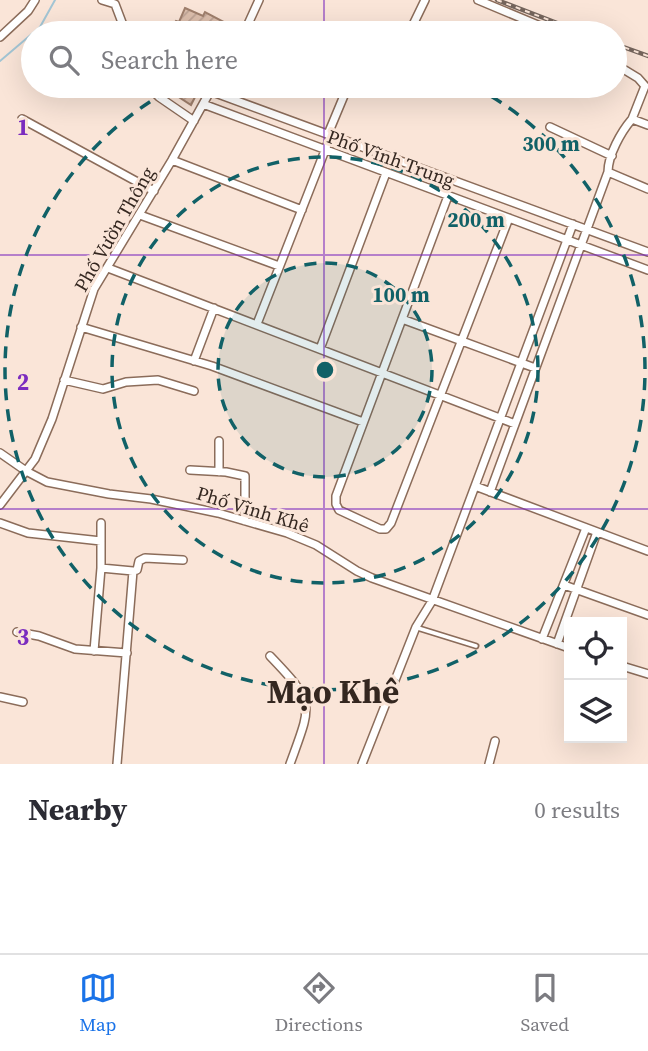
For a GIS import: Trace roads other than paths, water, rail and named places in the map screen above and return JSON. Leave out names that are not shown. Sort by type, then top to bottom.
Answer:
[{"type":"street","points":[[0,37],[28,11],[35,0]]},
{"type":"street","points":[[102,0],[114,2],[121,21]]},
{"type":"street","points":[[249,21],[259,0]]},
{"type":"street","points":[[415,21],[425,0]]},
{"type":"street","points":[[478,0],[528,21]]},
{"type":"street","points":[[490,492],[612,156],[632,119],[645,86],[627,71]]},
{"type":"street","points":[[160,98],[194,121]]},
{"type":"street","name":"Phố Vườn Thông","points":[[0,505],[34,459],[52,419],[94,289],[140,215],[206,98]]},
{"type":"street","name":"Phố Vĩnh Trung","points":[[236,98],[329,135],[648,252]]},
{"type":"street","points":[[257,324],[343,98]]},
{"type":"street","name":"Phố Vĩnh Trung","points":[[203,104],[648,270]]},
{"type":"street","points":[[22,119],[154,191]]},
{"type":"street","points":[[632,119],[648,125]]},
{"type":"street","points":[[550,127],[612,156]]},
{"type":"street","points":[[172,160],[302,210]]},
{"type":"street","points":[[608,172],[648,189]]},
{"type":"street","points":[[320,349],[386,173]]},
{"type":"street","points":[[448,196],[335,496],[335,504],[339,510],[380,529],[386,529],[391,523],[509,218]]},
{"type":"street","points":[[140,215],[279,266]]},
{"type":"street","points":[[362,764],[416,627],[432,601],[573,224]]},
{"type":"street","points":[[108,268],[514,424]]},
{"type":"street","points":[[194,361],[214,308]]},
{"type":"street","points":[[402,319],[535,368]]},
{"type":"street","points":[[81,327],[212,366],[363,422]]},
{"type":"street","points":[[64,380],[103,389],[126,382],[158,380],[194,391]]},
{"type":"street","points":[[219,441],[219,471]]},
{"type":"street","name":"Phố Vĩnh Khê","points":[[0,453],[47,482],[194,507],[316,545],[357,571],[432,601],[564,646]]},
{"type":"street","points":[[190,470],[219,471],[245,476],[245,521]]},
{"type":"street","points":[[475,486],[648,551]]},
{"type":"street","points":[[0,523],[28,533],[100,541]]},
{"type":"street","points":[[94,651],[101,568],[101,523]]},
{"type":"street","points":[[542,639],[586,528]]},
{"type":"street","points":[[557,644],[597,532]]},
{"type":"street","points":[[101,568],[133,571],[137,570],[139,561],[145,558],[183,560]]},
{"type":"street","points":[[117,764],[133,571]]},
{"type":"street","points":[[564,584],[648,615]]},
{"type":"street","points":[[16,632],[38,636],[75,649],[127,653]]},
{"type":"street","points":[[270,656],[298,685],[307,706],[306,719],[289,764]]},
{"type":"street","points":[[627,668],[648,674]]},
{"type":"street","points":[[0,697],[23,702]]},
{"type":"street","points":[[489,764],[495,741]]},
{"type":"lane","points":[[416,627],[476,646]]},
{"type":"waterway","points":[[43,21],[55,0]]},
{"type":"waterway","points":[[0,61],[21,43]]},
{"type":"railway","points":[[497,0],[552,21]]},
{"type":"railway","points":[[627,48],[648,56]]},
{"type":"district","name":"Mạo Khê","points":[[333,691]]}]
